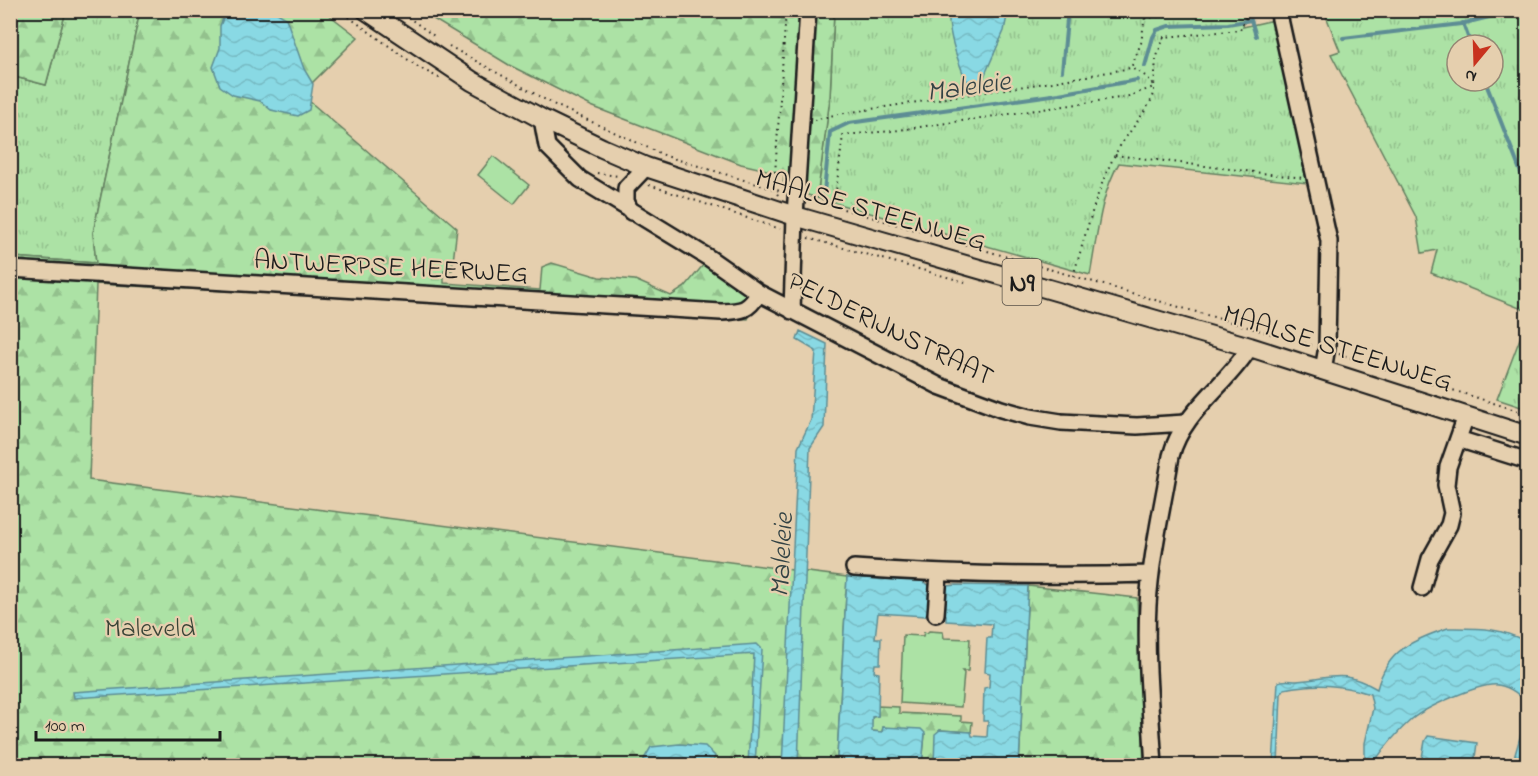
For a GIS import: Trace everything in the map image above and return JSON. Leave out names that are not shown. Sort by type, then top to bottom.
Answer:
[{"type":"main road","name":"MAALSE STEENWEG","points":[[366,10],[472,81],[542,119],[646,167],[795,216],[1250,347],[1527,436]]},
{"type":"street","points":[[792,311],[795,216],[808,10]]},
{"type":"street","points":[[1278,10],[1329,241],[1327,350],[1323,370]]},
{"type":"street","name":"PELDERIJNSTRAAT","points":[[542,119],[547,146],[580,179],[709,258],[759,293],[939,386],[1011,411],[1061,422],[1137,426],[1185,423]]},
{"type":"street","points":[[632,212],[626,201],[626,188],[646,167]]},
{"type":"street","name":"ANTWERPSE HEERWEG","points":[[10,269],[721,312],[751,306],[759,293]]},
{"type":"street","points":[[1154,765],[1147,628],[1151,574],[1171,456],[1174,444],[1185,423],[1233,372],[1250,347]]},
{"type":"street","points":[[1422,588],[1430,559],[1449,525],[1452,513],[1446,485],[1448,467],[1466,416]]},
{"type":"street","points":[[1458,439],[1527,461]]},
{"type":"street","points":[[854,568],[939,579],[1151,574]]},
{"type":"street","points":[[936,614],[939,579]]},
{"type":"path","points":[[398,10],[439,39]]},
{"type":"path","points":[[781,198],[774,189],[786,10]]},
{"type":"path","points":[[1131,68],[1141,43],[1146,10]]},
{"type":"path","points":[[1145,18],[1224,10]]},
{"type":"path","points":[[1073,276],[1107,170],[1124,138],[1154,96],[1156,58],[1164,37],[1240,30],[1250,10]]},
{"type":"path","points":[[447,45],[555,105],[666,156],[1327,350],[1527,414]]},
{"type":"path","points":[[802,122],[838,114],[1131,68],[1146,76],[1154,87]]},
{"type":"path","points":[[834,207],[843,135],[892,131],[1126,97],[1154,87]]},
{"type":"path","points":[[1115,155],[1315,180]]},
{"type":"green space","points":[[641,10],[792,19],[793,11],[834,11],[830,98],[817,198],[783,187],[784,174],[741,164],[591,106],[509,65],[420,11]]},
{"type":"green space","points":[[1246,10],[1243,27],[1274,20],[1307,183],[1119,163],[1103,203],[1090,275],[817,198],[830,98],[834,11]]},
{"type":"green space","points":[[10,11],[66,11],[46,85],[11,76]]},
{"type":"green space","points":[[66,11],[140,11],[93,233],[96,263],[12,257],[11,254],[11,76],[46,85]]},
{"type":"green space","name":"Maleveld","points":[[140,11],[324,11],[358,37],[301,94],[457,228],[452,270],[444,270],[444,283],[540,290],[542,267],[552,263],[599,277],[635,280],[671,296],[685,287],[709,258],[759,293],[748,319],[96,284],[89,480],[847,577],[837,757],[854,765],[11,765],[10,254],[12,257],[96,263],[93,233]]},
{"type":"green space","points":[[1324,11],[1527,11],[1527,311],[1431,273],[1437,250],[1422,253],[1416,217],[1331,54],[1340,51]]},
{"type":"green space","points":[[493,156],[529,185],[514,204],[478,175]]},
{"type":"green space","points":[[1527,320],[1527,409],[1497,399]]},
{"type":"green space","points":[[1028,586],[1137,598],[1144,765],[1019,766]]},
{"type":"green space","points":[[924,632],[943,632],[944,638],[970,639],[968,671],[962,671],[964,673],[961,707],[900,703],[903,635],[923,636]]},
{"type":"green space","points":[[877,706],[899,707],[899,713],[961,716],[961,721],[972,722],[971,732],[940,730],[936,734],[934,765],[922,765],[925,734],[883,727],[882,732],[871,731],[872,717],[878,716]]},
{"type":"water","points":[[236,11],[274,11],[286,18],[304,69],[313,84],[309,110],[298,116],[271,110],[260,101],[233,95],[220,86],[213,67],[220,48],[220,26],[225,14]]},
{"type":"water","points":[[949,11],[1008,11],[1004,31],[979,88],[969,88],[952,40]]},
{"type":"water","points":[[800,331],[827,344],[824,427],[810,448],[798,765],[782,766],[798,448],[811,420],[816,351],[797,340]]},
{"type":"water","points":[[847,577],[922,581],[929,585],[933,593],[943,594],[948,586],[955,585],[1028,586],[1019,765],[934,765],[935,734],[940,730],[971,732],[972,736],[987,737],[988,721],[983,721],[984,688],[989,687],[990,673],[985,672],[987,638],[991,638],[992,624],[946,621],[946,615],[927,613],[925,616],[878,613],[875,638],[881,638],[880,664],[875,664],[874,672],[879,673],[878,716],[872,717],[872,731],[882,732],[883,727],[921,729],[925,733],[922,765],[854,765],[837,757]]},
{"type":"water","points":[[1448,628],[1479,628],[1498,631],[1527,642],[1527,706],[1519,695],[1498,685],[1467,692],[1440,703],[1412,719],[1372,765],[1365,765],[1365,743],[1373,708],[1370,694],[1348,688],[1327,686],[1284,689],[1281,694],[1278,765],[1273,765],[1278,682],[1338,676],[1355,679],[1377,689],[1387,665],[1403,648]]},
{"type":"water","points":[[757,644],[762,649],[755,765],[748,765],[754,654],[74,698],[73,692]]},
{"type":"water","points":[[1527,713],[1526,765],[1512,765]]},
{"type":"water","points":[[1428,736],[1477,743],[1474,765],[1426,765],[1421,763]]},
{"type":"water","points":[[679,744],[705,746],[715,756],[712,765],[644,765],[644,759],[651,747]]},
{"type":"waterway","points":[[1062,71],[1068,10]]},
{"type":"waterway","name":"Maleleie","points":[[1343,38],[1461,24],[1517,10]]},
{"type":"waterway","name":"Maleleie","points":[[1145,66],[1157,30],[1169,26],[1228,24],[1251,20],[1256,36]]},
{"type":"waterway","points":[[1463,23],[1467,33]]},
{"type":"waterway","name":"Maleleie","points":[[824,192],[830,132],[849,123],[1059,94],[1137,80]]},
{"type":"waterway","points":[[1490,93],[1528,191]]}]
